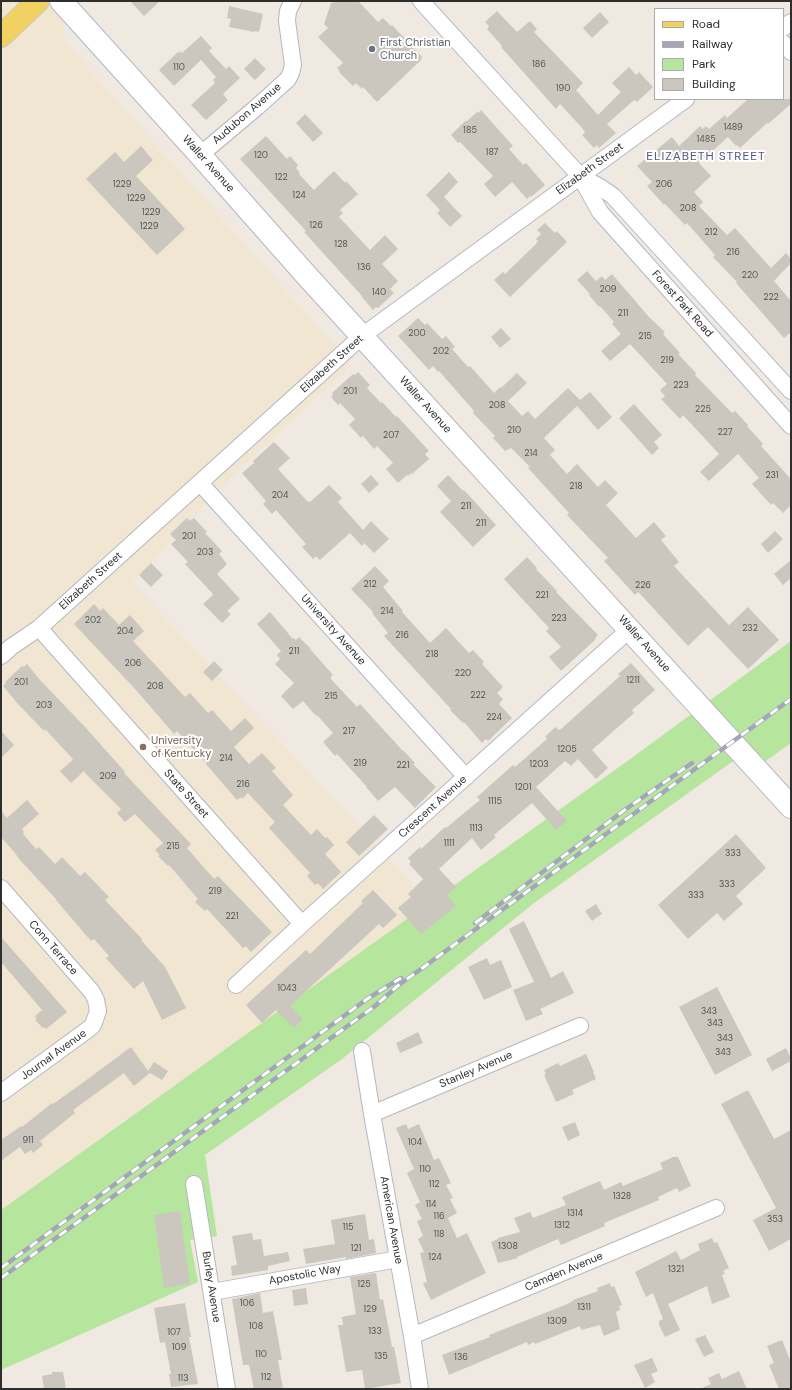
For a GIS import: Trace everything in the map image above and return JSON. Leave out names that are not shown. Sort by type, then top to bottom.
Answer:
[{"type":"main road","points":[[1,36],[38,1]]},
{"type":"main road","name":"Waller Avenue","points":[[61,1],[307,276],[791,807]]},
{"type":"street","name":"Audubon Avenue","points":[[200,155],[288,79],[293,65],[287,21],[288,11],[293,1]]},
{"type":"street","name":"Forest Park Road","points":[[421,1],[580,176],[600,212],[791,426]]},
{"type":"street","points":[[784,44],[791,52]]},
{"type":"street","name":"Elizabeth Street","points":[[1,656],[11,647],[40,628],[362,336],[685,100]]},
{"type":"street","name":"Forest Park Road","points":[[580,176],[613,196],[791,391]]},
{"type":"street","points":[[749,379],[766,364]]},
{"type":"street","name":"University Avenue","points":[[200,483],[466,777]]},
{"type":"street","name":"State Street","points":[[40,628],[302,924]]},
{"type":"street","name":"Crescent Avenue","points":[[236,985],[630,629]]},
{"type":"street","name":"Conn Terrace","points":[[1,888],[92,992],[96,1000],[98,1011]]},
{"type":"street","name":"Journal Avenue","points":[[1,1093],[90,1028],[93,1025],[98,1011]]},
{"type":"street","name":"Stanley Avenue","points":[[372,1114],[580,1026]]},
{"type":"street","name":"American Avenue","points":[[362,1051],[420,1389]]},
{"type":"street","name":"Burley Avenue","points":[[194,1184],[227,1389]]},
{"type":"street","name":"Camden Avenue","points":[[412,1336],[716,1208]]},
{"type":"street","name":"Apostolic Way","points":[[212,1292],[398,1259]]},
{"type":"shaded area","name":"University of Kentucky","points":[[1,1],[61,1],[65,42],[352,365],[235,474],[132,582],[440,913],[147,1104],[1,1210]]},
{"type":"green space","points":[[791,641],[791,743],[756,768],[743,754],[534,903],[342,1059],[205,1155],[217,1236],[190,1240],[198,1282],[1,1370],[1,1210],[633,757]]},
{"type":"building","points":[[130,1],[160,1],[144,16]]},
{"type":"building","name":"First Christian Church","points":[[338,1],[358,1],[378,22],[383,18],[391,26],[392,25],[422,57],[421,60],[377,102],[363,87],[362,89],[356,83],[353,86],[339,72],[340,71],[337,68],[343,63],[318,37],[328,28],[324,24],[331,3]]},
{"type":"building","points":[[229,6],[263,14],[259,32],[229,27],[231,19],[227,18]]},
{"type":"building","points":[[497,11],[517,32],[530,21],[537,29],[534,32],[583,83],[576,90],[598,115],[621,92],[612,83],[629,67],[636,75],[639,72],[653,87],[637,102],[634,100],[607,124],[616,133],[599,148],[597,145],[594,148],[582,135],[585,133],[583,129],[560,104],[556,109],[487,29],[489,26],[485,22]]},
{"type":"building","points":[[600,12],[609,22],[592,38],[583,28]]},
{"type":"building","points":[[201,36],[212,48],[209,51],[226,69],[229,66],[240,78],[223,94],[228,100],[206,120],[191,105],[215,83],[213,80],[216,77],[201,60],[174,86],[159,70],[178,52],[179,53],[180,51],[182,53]]},
{"type":"building","points":[[255,58],[266,69],[255,80],[244,69]]},
{"type":"building","points":[[791,99],[791,104],[768,124],[767,123],[740,148],[737,145],[736,146],[728,137],[699,163],[711,176],[694,192],[703,202],[699,206],[727,235],[735,228],[771,268],[786,253],[791,259],[791,263],[774,281],[791,301],[791,332],[784,338],[736,283],[737,282],[713,257],[715,255],[687,223],[685,225],[647,186],[652,182],[637,166],[672,137],[679,146],[700,126],[703,129],[706,126],[709,129],[725,115],[727,118],[747,100]]},
{"type":"building","points":[[481,110],[513,146],[509,149],[523,165],[526,163],[545,185],[531,197],[530,196],[527,199],[512,182],[495,197],[484,184],[493,176],[460,142],[458,143],[451,135],[465,121]]},
{"type":"building","points":[[305,114],[323,133],[313,142],[296,123]]},
{"type":"building","points":[[266,136],[287,159],[290,156],[298,165],[296,168],[300,173],[299,174],[314,190],[334,171],[358,194],[340,210],[343,213],[339,217],[370,250],[385,235],[398,249],[382,264],[398,281],[390,289],[394,293],[378,308],[376,307],[373,310],[304,232],[306,231],[240,159]]},
{"type":"building","points":[[141,146],[153,160],[136,176],[185,229],[157,255],[86,179],[115,152],[124,162]]},
{"type":"building","points":[[449,172],[458,182],[444,197],[462,216],[450,227],[437,213],[440,210],[426,195]]},
{"type":"building","points":[[545,223],[555,233],[557,231],[567,242],[510,297],[494,280],[503,272],[505,274],[536,244],[538,241],[536,239],[541,234],[537,230]]},
{"type":"building","points":[[587,271],[596,281],[602,276],[605,280],[612,274],[649,317],[665,332],[663,334],[680,353],[678,354],[696,373],[695,375],[732,413],[735,411],[748,425],[747,426],[763,444],[761,446],[791,479],[791,505],[783,513],[773,503],[771,505],[752,484],[759,478],[738,454],[709,481],[700,472],[719,454],[683,415],[680,419],[661,399],[665,396],[660,390],[667,384],[630,344],[610,361],[601,351],[621,334],[612,324],[614,322],[600,306],[599,307],[589,295],[590,294],[577,280]]},
{"type":"building","points":[[418,318],[425,325],[427,323],[442,339],[446,336],[455,347],[452,349],[468,367],[470,366],[494,393],[517,373],[527,383],[508,401],[522,416],[528,411],[535,419],[568,388],[580,400],[590,392],[612,417],[598,430],[577,406],[544,438],[555,450],[550,455],[567,474],[577,464],[598,487],[605,480],[618,493],[606,505],[636,538],[654,522],[666,536],[661,540],[679,562],[674,566],[729,625],[748,607],[779,640],[748,669],[708,627],[688,646],[643,597],[638,592],[635,595],[604,561],[608,558],[567,515],[569,513],[528,468],[530,467],[511,448],[505,451],[493,438],[495,436],[473,413],[474,411],[439,371],[438,372],[433,366],[429,370],[398,336]]},
{"type":"building","points":[[501,328],[511,339],[500,348],[491,337]]},
{"type":"building","points":[[358,372],[370,385],[367,388],[396,417],[397,416],[429,451],[425,454],[429,459],[412,474],[407,475],[398,483],[386,469],[393,463],[377,446],[374,449],[363,436],[361,438],[349,425],[355,419],[340,403],[338,405],[331,397],[333,395],[332,393],[353,374],[355,375]]},
{"type":"building","points":[[634,404],[662,435],[654,442],[659,448],[652,455],[619,418]]},
{"type":"building","points":[[274,442],[290,458],[278,469],[307,501],[310,502],[329,485],[342,498],[338,502],[363,530],[371,521],[389,539],[374,553],[364,543],[362,546],[350,533],[320,560],[316,556],[313,559],[302,547],[306,544],[276,510],[272,514],[263,504],[266,501],[242,473]]},
{"type":"building","points":[[371,475],[379,484],[369,493],[361,484]]},
{"type":"building","points":[[448,475],[496,525],[473,547],[440,512],[451,501],[437,486]]},
{"type":"building","points":[[187,518],[190,521],[194,518],[207,532],[205,533],[222,551],[219,554],[227,564],[217,574],[240,599],[227,611],[231,614],[222,623],[203,604],[213,595],[212,593],[185,564],[188,562],[171,544],[176,540],[170,534]]},
{"type":"building","points":[[775,531],[783,539],[768,553],[761,544]]},
{"type":"building","points":[[527,557],[557,591],[556,592],[598,635],[595,638],[596,639],[561,671],[549,657],[561,647],[546,631],[549,628],[504,579]]},
{"type":"building","points":[[791,560],[791,578],[783,585],[774,574]]},
{"type":"building","points":[[151,563],[163,575],[151,587],[139,575]]},
{"type":"building","points":[[375,566],[389,581],[383,587],[403,611],[402,612],[430,643],[446,628],[469,653],[473,650],[484,662],[482,664],[503,687],[497,693],[503,699],[499,704],[512,718],[488,741],[486,739],[482,743],[464,722],[463,723],[450,710],[451,709],[384,636],[388,633],[372,613],[373,612],[351,589]]},
{"type":"building","points":[[94,604],[100,611],[103,608],[119,625],[130,615],[144,631],[133,641],[185,697],[190,693],[208,713],[212,710],[231,731],[245,718],[254,728],[234,747],[249,764],[262,753],[276,768],[272,771],[293,795],[283,805],[311,835],[317,829],[334,845],[325,854],[341,872],[323,889],[318,883],[315,885],[307,876],[310,873],[269,828],[275,822],[248,793],[242,799],[241,797],[237,800],[177,731],[174,734],[136,690],[74,624]]},
{"type":"building","points":[[270,612],[293,639],[294,638],[296,640],[299,637],[311,649],[333,675],[330,678],[357,707],[360,704],[415,763],[413,764],[436,787],[415,808],[395,787],[378,801],[337,754],[335,756],[323,742],[333,733],[317,715],[316,716],[303,701],[293,709],[281,696],[294,683],[275,664],[280,659],[277,655],[281,651],[257,624]]},
{"type":"building","points":[[214,661],[223,670],[212,681],[203,672]]},
{"type":"building","points":[[631,663],[655,690],[632,710],[634,713],[592,750],[608,768],[596,779],[578,759],[571,766],[565,761],[536,787],[567,821],[556,830],[532,803],[494,835],[496,837],[481,850],[472,838],[439,869],[456,887],[447,895],[456,906],[421,934],[398,908],[411,897],[408,894],[423,879],[409,864],[411,862],[408,858],[480,800],[477,797],[513,765],[515,767],[547,739],[545,737],[555,727],[559,730],[561,729],[620,676],[618,674]]},
{"type":"building","points":[[27,664],[39,679],[86,728],[125,772],[124,773],[191,844],[187,848],[214,879],[218,876],[272,932],[251,952],[246,946],[243,948],[207,909],[205,911],[195,902],[198,899],[169,865],[168,866],[158,856],[160,855],[155,850],[163,843],[135,814],[125,822],[117,813],[121,809],[84,771],[71,783],[60,771],[73,760],[72,758],[45,729],[44,731],[18,704],[3,686],[6,683],[5,682],[22,666],[24,667]]},
{"type":"building","points":[[1,731],[14,745],[1,758]]},
{"type":"building","points":[[27,800],[39,814],[22,829],[24,832],[23,834],[36,849],[39,847],[55,864],[62,857],[80,876],[85,872],[109,897],[105,900],[142,939],[141,940],[165,967],[186,1008],[162,1020],[143,981],[134,989],[106,958],[109,956],[94,939],[91,941],[1,837],[1,811],[7,818]]},
{"type":"building","points":[[374,815],[388,829],[359,856],[346,842]]},
{"type":"building","points":[[736,834],[766,868],[736,896],[743,904],[724,921],[717,913],[688,939],[658,905]]},
{"type":"building","points":[[373,890],[397,915],[383,928],[379,924],[290,1006],[303,1019],[294,1028],[276,1010],[262,1023],[246,1005],[306,950],[310,954],[363,903],[361,901]]},
{"type":"building","points":[[596,904],[602,914],[592,921],[585,911]]},
{"type":"building","points":[[524,921],[551,978],[563,971],[574,993],[540,1009],[543,1014],[526,1021],[513,990],[534,982],[509,929]]},
{"type":"building","points":[[1,937],[67,1012],[46,1029],[35,1020],[37,1019],[35,1016],[42,1010],[1,962]]},
{"type":"building","points":[[487,958],[490,965],[501,960],[512,987],[484,1000],[468,967]]},
{"type":"building","points":[[717,987],[752,1055],[715,1075],[679,1007]]},
{"type":"building","points":[[418,1032],[423,1043],[400,1053],[396,1043]]},
{"type":"building","points":[[131,1047],[148,1071],[154,1062],[168,1071],[162,1080],[150,1073],[134,1086],[124,1073],[73,1110],[75,1113],[40,1141],[43,1145],[33,1153],[31,1150],[25,1154],[20,1147],[1,1161],[1,1140],[21,1126],[22,1127],[52,1103],[53,1104]]},
{"type":"building","points":[[786,1048],[791,1061],[772,1071],[766,1059]]},
{"type":"building","points":[[586,1054],[596,1079],[572,1090],[574,1094],[556,1102],[544,1075],[546,1074],[544,1070],[558,1063],[560,1066]]},
{"type":"building","points":[[748,1090],[774,1139],[791,1130],[791,1239],[769,1251],[753,1220],[776,1208],[721,1104]]},
{"type":"building","points":[[575,1122],[580,1135],[568,1141],[562,1127]]},
{"type":"building","points":[[406,1124],[408,1129],[419,1124],[434,1160],[439,1158],[451,1183],[446,1185],[453,1198],[450,1199],[457,1213],[448,1218],[457,1238],[467,1233],[486,1273],[431,1300],[423,1283],[427,1282],[420,1253],[424,1252],[418,1239],[423,1236],[417,1221],[422,1219],[415,1205],[420,1202],[407,1173],[414,1169],[396,1128]]},
{"type":"building","points":[[673,1157],[678,1157],[691,1186],[679,1192],[677,1188],[658,1197],[659,1200],[604,1223],[605,1226],[561,1245],[558,1239],[517,1257],[518,1258],[498,1263],[491,1242],[498,1238],[520,1232],[514,1218],[530,1212],[533,1218],[566,1205],[562,1197],[600,1181],[604,1190],[621,1182],[623,1186],[663,1169],[660,1163]]},
{"type":"building","points":[[180,1211],[190,1284],[164,1288],[154,1215]]},
{"type":"building","points":[[365,1214],[369,1240],[374,1239],[376,1253],[346,1259],[346,1257],[306,1264],[303,1249],[335,1244],[331,1220]]},
{"type":"building","points":[[252,1233],[253,1240],[261,1239],[264,1256],[288,1252],[290,1261],[268,1266],[268,1270],[232,1276],[231,1266],[237,1265],[232,1236]]},
{"type":"building","points":[[712,1238],[714,1243],[717,1242],[729,1268],[723,1271],[725,1274],[722,1275],[730,1297],[712,1304],[707,1286],[668,1304],[680,1330],[665,1337],[659,1325],[659,1321],[663,1319],[653,1293],[646,1297],[635,1272],[676,1251],[681,1260],[700,1250],[698,1244]]},
{"type":"building","points":[[376,1273],[380,1300],[383,1299],[392,1347],[394,1347],[401,1383],[365,1389],[362,1370],[346,1372],[338,1325],[343,1325],[342,1317],[356,1314],[350,1277]]},
{"type":"building","points":[[610,1283],[611,1287],[614,1286],[622,1305],[619,1306],[620,1310],[616,1312],[620,1329],[604,1336],[600,1325],[581,1330],[580,1326],[535,1344],[534,1342],[528,1345],[527,1342],[449,1375],[442,1355],[490,1337],[489,1335],[598,1291],[597,1288]]},
{"type":"building","points":[[306,1288],[308,1304],[294,1306],[292,1290]]},
{"type":"building","points":[[260,1293],[263,1313],[273,1311],[282,1360],[278,1360],[283,1389],[254,1389],[249,1365],[243,1365],[232,1299]]},
{"type":"building","points":[[185,1303],[191,1337],[189,1337],[198,1384],[171,1387],[169,1374],[171,1374],[165,1342],[160,1343],[154,1308]]},
{"type":"building","points":[[705,1335],[714,1352],[704,1357],[695,1339]]},
{"type":"building","points":[[782,1340],[791,1362],[791,1389],[779,1389],[769,1365],[774,1363],[767,1346]]},
{"type":"building","points":[[652,1358],[658,1371],[651,1374],[655,1382],[645,1388],[634,1365]]},
{"type":"building","points":[[739,1371],[747,1389],[700,1389],[711,1384],[708,1378],[719,1373],[722,1379]]},
{"type":"building","points":[[52,1372],[63,1372],[66,1389],[44,1389],[42,1376],[52,1374]]},
{"type":"railway","points":[[1,1278],[375,1006],[400,984],[791,699]]},
{"type":"railway","points":[[475,923],[626,809],[692,763]]},
{"type":"railway","points":[[1,1268],[367,999],[401,978]]},
{"type":"place","name":"First Christian Church","points":[[372,49]]},
{"type":"place","name":"University of Kentucky","points":[[143,747]]},
{"type":"district","name":"ELIZABETH STREET","points":[[706,157]]}]
